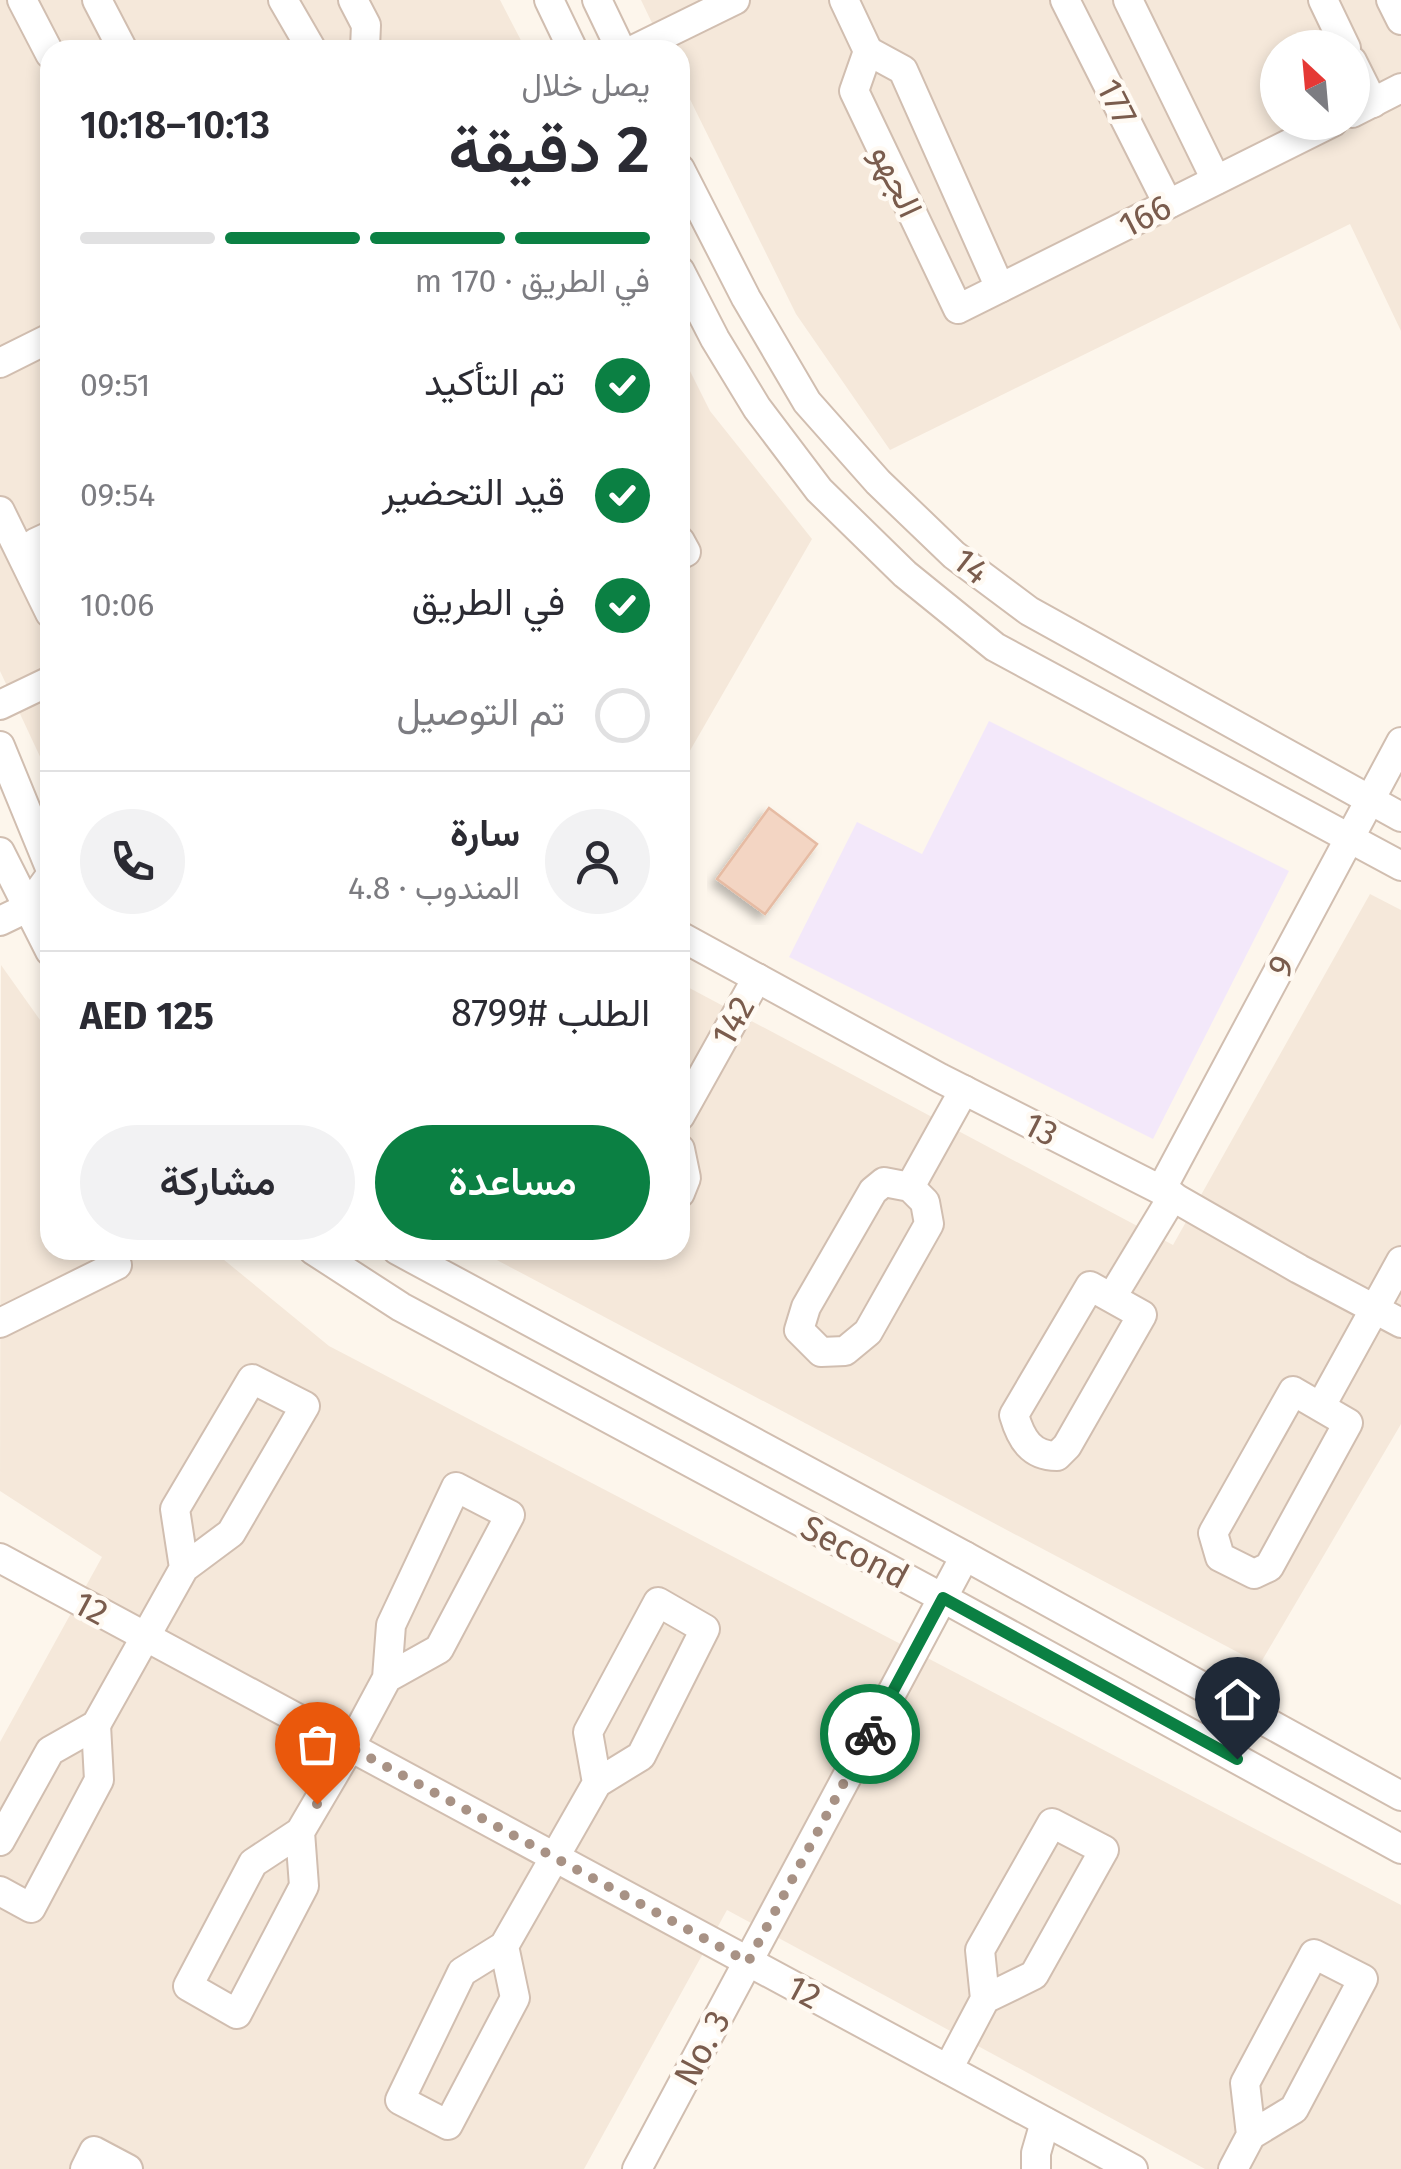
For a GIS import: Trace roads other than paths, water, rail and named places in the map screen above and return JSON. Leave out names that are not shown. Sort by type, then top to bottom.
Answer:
[{"type":"street","points":[[22,0],[43,40]]},
{"type":"street","points":[[98,0],[117,40]]},
{"type":"street","points":[[283,0],[306,40]]},
{"type":"street","points":[[354,0],[366,25],[365,40]]},
{"type":"street","points":[[549,0],[569,40]]},
{"type":"street","points":[[596,0],[616,40]]},
{"type":"street","points":[[653,40],[735,0]]},
{"type":"street","name":"الجهو","points":[[844,0],[868,51],[902,70],[1000,288]]},
{"type":"street","name":"177","points":[[1065,0],[1168,204]]},
{"type":"street","name":"177","points":[[1128,0],[1216,180]]},
{"type":"street","points":[[1323,0],[1337,30]]},
{"type":"street","points":[[1390,0],[1401,20]]},
{"type":"street","name":"الجهو","points":[[868,51],[854,91],[958,310]]},
{"type":"street","points":[[1370,104],[1401,88]]},
{"type":"street","name":"166","points":[[958,310],[1297,140]]},
{"type":"street","name":"14","points":[[690,189],[746,298],[807,402],[878,482],[954,556],[1030,610],[1401,816]]},
{"type":"street","name":"14","points":[[690,290],[758,408],[819,490],[905,574],[995,647],[1401,866]]},
{"type":"street","points":[[0,363],[40,343]]},
{"type":"street","points":[[0,511],[40,593]]},
{"type":"street","points":[[0,705],[40,685]]},
{"type":"street","name":"9","points":[[1112,1297],[1401,742]]},
{"type":"street","points":[[0,746],[40,848]]},
{"type":"street","points":[[3,864],[40,871]]},
{"type":"street","points":[[3,864],[40,931]]},
{"type":"street","points":[[0,922],[28,908],[40,889]]},
{"type":"street","name":"13","points":[[690,941],[964,1090],[1167,1193],[1401,1323]]},
{"type":"street","name":"142","points":[[690,1098],[757,978]]},
{"type":"street","points":[[910,1186],[964,1090]]},
{"type":"street","points":[[884,1182],[910,1186],[926,1202],[929,1224],[868,1332],[845,1352],[821,1352],[799,1330],[806,1307],[872,1191],[884,1182]]},
{"type":"street","name":"Second","points":[[328,1260],[400,1307],[1401,1848]]},
{"type":"street","name":"Second","points":[[416,1260],[1401,1796]]},
{"type":"street","points":[[1321,1406],[1401,1261]]},
{"type":"street","points":[[0,1323],[117,1266]]},
{"type":"street","points":[[1090,1286],[1112,1297],[1142,1315],[1067,1446],[1058,1456],[1045,1456],[1030,1448],[1019,1433],[1014,1415],[1090,1286]]},
{"type":"street","points":[[0,1841],[50,1751],[96,1725],[184,1568],[231,1533],[304,1406],[252,1379],[175,1509],[184,1568]]},
{"type":"street","points":[[1293,1391],[1321,1406],[1348,1423],[1269,1567],[1254,1574],[1220,1557],[1213,1533],[1293,1391]]},
{"type":"street","points":[[300,1832],[304,1886],[237,2014],[188,1986],[253,1863],[300,1832],[350,1747],[387,1678],[391,1624],[456,1487],[510,1515],[439,1649],[387,1678]]},
{"type":"street","name":"No. 3","points":[[637,2169],[966,1556]]},
{"type":"street","name":"12","points":[[0,1558],[1133,2169]]},
{"type":"street","points":[[504,1946],[515,1998],[448,2125],[400,2100],[462,1972],[504,1946],[596,1783],[641,1756],[706,1629],[658,1602],[588,1732],[596,1783]]},
{"type":"street","points":[[0,1891],[31,1908],[100,1780],[96,1725]]},
{"type":"street","points":[[948,2069],[984,1999],[980,1950],[1052,1823],[1104,1850],[1034,1975],[984,1999]]},
{"type":"street","points":[[1233,2169],[1250,2134],[1246,2083],[1314,1954],[1363,1980],[1294,2109],[1250,2134]]},
{"type":"street","points":[[1036,2169],[1036,2152],[1046,2122]]},
{"type":"street","points":[[84,2169],[94,2151],[128,2169]]}]
